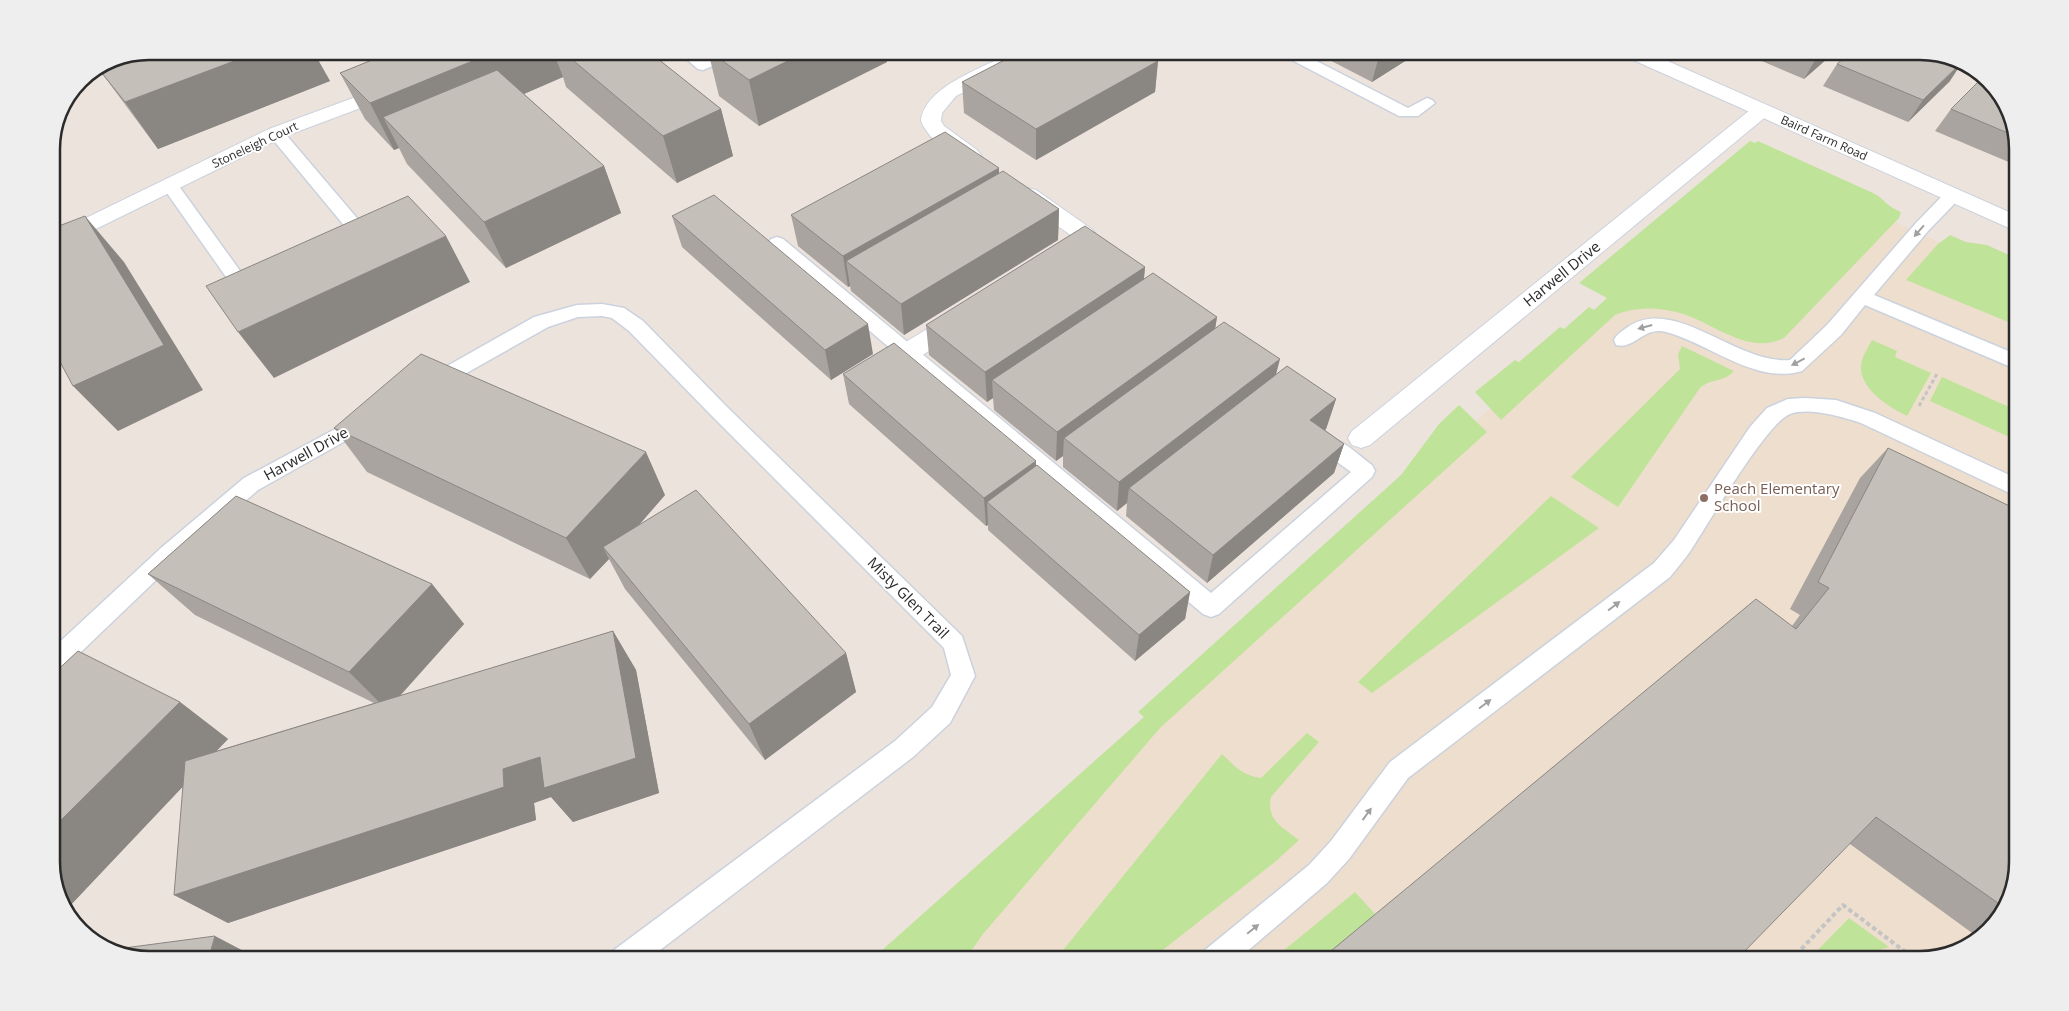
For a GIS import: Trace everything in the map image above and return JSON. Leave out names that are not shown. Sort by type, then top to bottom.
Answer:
[{"type":"street","points":[[989,168],[934,130],[930,122],[933,111],[940,100],[949,92],[1013,60]]},
{"type":"street","name":"Baird Farm Road","points":[[1650,60],[2009,221]]},
{"type":"street","name":"Stoneleigh Court","points":[[60,240],[276,133],[412,82]]},
{"type":"street","name":"Harwell Drive","points":[[1361,438],[1762,110]]},
{"type":"street","points":[[1013,185],[1085,235],[1088,240],[1048,266]]},
{"type":"street","points":[[855,385],[974,312]]},
{"type":"lane","points":[[695,60],[703,66],[716,60]]},
{"type":"lane","points":[[1303,60],[1406,113],[1412,113],[1427,103]]},
{"type":"lane","points":[[276,133],[356,228],[353,242],[336,250]]},
{"type":"lane","points":[[170,186],[237,280],[258,285],[276,277]]},
{"type":"lane","points":[[1623,340],[1643,326],[1667,325],[1757,363],[1785,367],[1795,366],[1834,330],[1922,227],[1953,196]]},
{"type":"lane","points":[[777,243],[1211,607],[1365,470],[1329,445]]},
{"type":"lane","points":[[1863,297],[2009,359]]},
{"type":"lane","name":"Misty Glen Trail","points":[[413,394],[541,322],[577,310],[602,310],[617,313],[636,326],[720,412],[954,643],[963,676],[941,715],[904,749],[636,951]]},
{"type":"lane","points":[[1226,951],[1318,874],[1340,850],[1399,770],[1662,570],[1682,546],[1757,432],[1774,413],[1788,406],[1836,407],[1868,418],[2009,485]]},
{"type":"lane","name":"Harwell Drive","points":[[60,658],[169,554],[251,484],[379,413]]},
{"type":"path","points":[[1800,951],[1843,906],[1904,951]]},
{"type":"shaded area","name":"Peach Elementary School","points":[[1767,162],[2009,275],[2009,868],[2002,896],[1991,916],[1974,933],[1959,942],[1943,948],[1920,951],[881,951]]},
{"type":"green space","points":[[1750,141],[1755,143],[1758,141],[1873,193],[1901,212],[1899,218],[1784,338],[1770,343],[1756,343],[1729,335],[1689,316],[1676,312],[1645,309],[1623,312],[1615,315],[1501,420],[1475,392],[1515,360],[1519,362],[1560,327],[1564,329],[1589,307],[1594,310],[1607,298],[1579,283]]},
{"type":"green space","points":[[1950,235],[1966,242],[1987,245],[2009,255],[2009,322],[1906,280],[1937,245]]},
{"type":"green space","points":[[1872,340],[1897,351],[1895,357],[1931,373],[1907,416],[1876,396],[1865,382],[1861,365]]},
{"type":"green space","points":[[1682,346],[1734,371],[1726,377],[1700,388],[1618,507],[1571,477],[1680,369],[1678,354]]},
{"type":"green space","points":[[1942,377],[2009,407],[2009,437],[1930,401]]},
{"type":"green space","points":[[1459,405],[1487,432],[1160,728],[983,934],[971,951],[881,951],[1144,717],[1138,712],[1401,475],[1439,424]]},
{"type":"green space","points":[[1551,496],[1599,528],[1372,693],[1358,682]]},
{"type":"green space","points":[[1307,733],[1319,742],[1271,797],[1270,805],[1273,818],[1299,840],[1275,862],[1161,951],[1062,951],[1222,754],[1244,773],[1261,778]]},
{"type":"green space","points":[[1355,892],[1377,916],[1336,951],[1283,951]]},
{"type":"green space","points":[[1849,918],[1889,947],[1877,951],[1817,951]]},
{"type":"building","points":[[149,60],[237,60],[125,102],[102,74],[120,65]]},
{"type":"building","points":[[372,60],[475,60],[370,103],[340,73]]},
{"type":"building","points":[[573,60],[659,60],[721,109],[663,136]]},
{"type":"building","points":[[721,60],[790,60],[749,80]]},
{"type":"building","points":[[1005,60],[1158,61],[1036,129],[962,82]]},
{"type":"building","points":[[1842,60],[1920,60],[1943,63],[1956,68],[1923,100],[1837,64]]},
{"type":"building","points":[[497,70],[604,166],[484,222],[383,117]]},
{"type":"building","points":[[1978,82],[1991,95],[2000,110],[2007,133],[1951,109]]},
{"type":"building","points":[[945,132],[999,168],[843,256],[791,215]]},
{"type":"building","points":[[1003,171],[1059,209],[901,304],[846,261]]},
{"type":"building","points":[[714,195],[868,324],[825,350],[672,216]]},
{"type":"building","points":[[408,196],[446,236],[238,332],[206,286]]},
{"type":"building","points":[[85,216],[164,345],[73,386],[60,362],[60,226]]},
{"type":"building","points":[[1085,226],[1145,267],[985,372],[926,325]]},
{"type":"building","points":[[1153,273],[1217,317],[1057,432],[992,380]]},
{"type":"building","points":[[1224,322],[1280,359],[1119,482],[1064,438]]},
{"type":"building","points":[[894,343],[1036,461],[984,498],[843,374]]},
{"type":"building","points":[[421,354],[646,452],[566,538],[334,428]]},
{"type":"building","points":[[1287,366],[1336,399],[1310,420],[1344,444],[1213,555],[1129,488]]},
{"type":"building","points":[[1888,448],[2009,506],[2009,868],[2006,885],[1998,903],[1876,817],[1745,951],[1331,951],[1756,599],[1796,629],[1829,588],[1818,582]]},
{"type":"building","points":[[1037,465],[1190,592],[1139,635],[987,502]]},
{"type":"building","points":[[696,490],[846,653],[749,724],[603,547]]},
{"type":"building","points":[[236,496],[432,584],[349,672],[148,574]]},
{"type":"building","points":[[613,631],[636,758],[544,788],[540,757],[503,769],[504,787],[174,895],[185,761]]},
{"type":"building","points":[[78,651],[180,702],[60,821],[60,668]]},
{"type":"building","points":[[215,936],[211,951],[143,951],[127,948]]},
{"type":"place","name":"Peach Elementary School","points":[[1704,498]]}]
